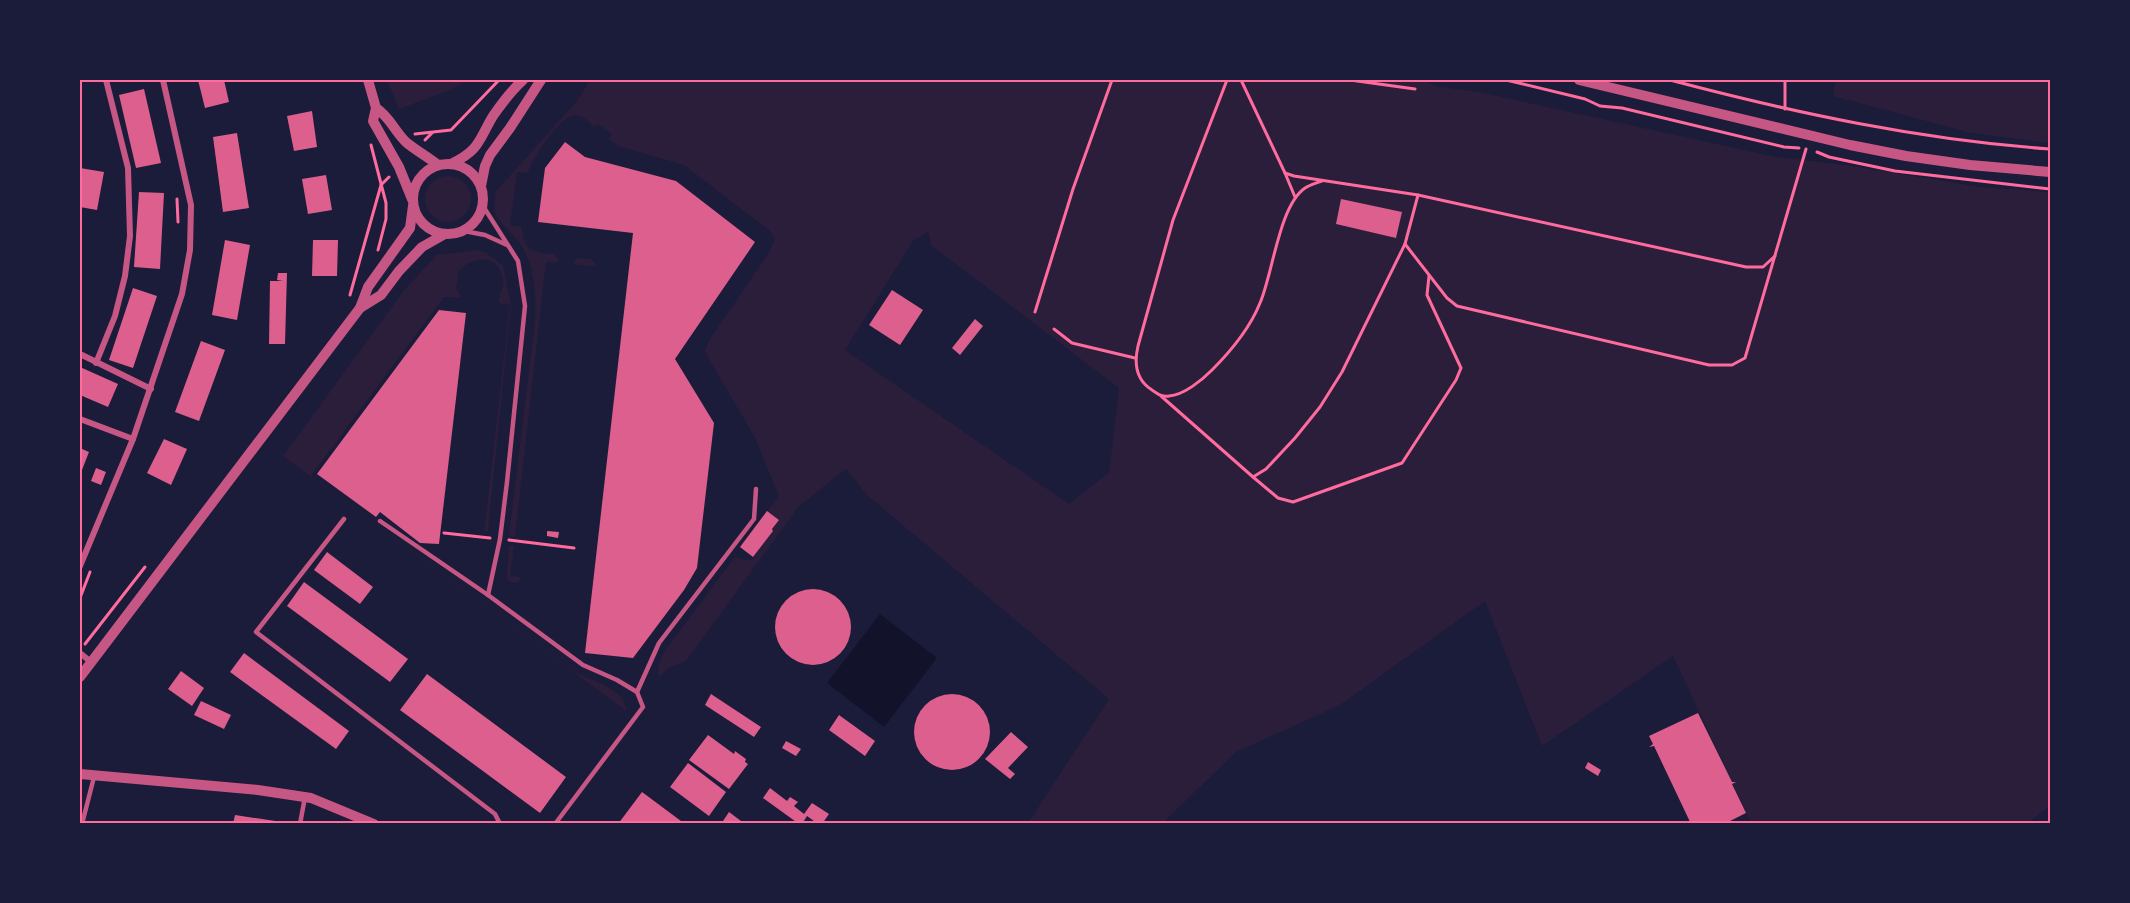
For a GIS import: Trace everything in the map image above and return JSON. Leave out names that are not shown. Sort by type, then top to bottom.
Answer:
[{"type":"street","points":[[96,363],[115,315],[125,276],[130,236],[128,168],[106,80]]},
{"type":"street","points":[[80,566],[151,390],[182,294],[190,250],[191,205],[163,80]]},
{"type":"street","points":[[368,80],[376,108],[373,121],[395,160],[422,223],[432,231],[445,234]]},
{"type":"street","points":[[80,677],[360,308],[368,287],[410,228],[418,181],[427,171],[438,165],[451,164],[465,157],[480,142],[493,117],[523,80]]},
{"type":"street","points":[[360,308],[381,295],[399,271],[422,247],[445,234],[464,231],[474,223],[483,206],[481,186],[490,155],[541,80]]},
{"type":"street","points":[[1579,80],[1861,147],[1970,165],[2050,172]]},
{"type":"street","points":[[376,108],[386,114],[407,142],[438,165]]},
{"type":"street","points":[[451,164],[469,171],[481,186]]},
{"type":"street","points":[[80,354],[151,390]]},
{"type":"street","points":[[80,419],[133,439]]},
{"type":"street","points":[[80,653],[91,662]]},
{"type":"street","points":[[80,774],[258,790],[305,797],[342,809],[374,824]]},
{"type":"lane","points":[[483,206],[515,256],[520,271],[525,306],[506,494],[500,539],[488,595]]},
{"type":"lane","points":[[464,231],[485,235],[507,245]]},
{"type":"lane","points":[[637,692],[659,643],[754,519],[756,489]]},
{"type":"lane","points":[[344,519],[256,632],[495,814],[500,824]]},
{"type":"lane","points":[[380,521],[488,595],[583,665],[637,692],[643,707],[555,824]]},
{"type":"lane","points":[[82,824],[94,777]]},
{"type":"lane","points":[[300,824],[305,797]]},
{"type":"path","points":[[432,133],[451,129],[499,80]]},
{"type":"path","points":[[1035,312],[1073,189],[1112,80]]},
{"type":"path","points":[[1227,80],[1173,220],[1135,358],[1138,375],[1147,387],[1160,395],[1211,442],[1278,498],[1293,502],[1402,464],[1450,390],[1461,368],[1427,295],[1429,274]]},
{"type":"path","points":[[1241,80],[1295,197]]},
{"type":"path","points":[[1350,80],[1415,89]]},
{"type":"path","points":[[1670,80],[1785,109],[1898,132],[2050,149]]},
{"type":"path","points":[[1785,80],[1785,109]]},
{"type":"path","points":[[370,142],[386,202],[386,219],[376,254]]},
{"type":"path","points":[[1405,243],[1447,298],[1457,306],[1698,362],[1732,365],[1745,358],[1806,149]]},
{"type":"path","points":[[1285,173],[1304,179],[1418,195],[1746,267],[1763,267],[1774,256]]},
{"type":"path","points":[[1160,395],[1170,396],[1185,391],[1212,370],[1249,326],[1261,302],[1287,214],[1295,197],[1305,188],[1322,181]]},
{"type":"path","points":[[357,288],[351,296],[381,185]]},
{"type":"path","points":[[177,188],[178,222]]},
{"type":"path","points":[[1253,477],[1266,469],[1320,407],[1342,372],[1405,243],[1418,195]]},
{"type":"path","points":[[1054,329],[1072,343],[1135,358]]},
{"type":"path","points":[[80,653],[150,560]]},
{"type":"shaded area","points":[[387,80],[468,80],[448,91],[399,109]]},
{"type":"shaded area","points":[[590,80],[1425,80],[1435,86],[1484,93],[1776,157],[1846,165],[1980,187],[2050,192],[2050,806],[2028,823],[1751,823],[1673,656],[1542,746],[1485,601],[1340,705],[1236,752],[1163,823],[1028,823],[1109,699],[867,495],[846,469],[799,506],[686,661],[667,669],[659,677],[658,670],[662,655],[734,558],[753,559],[779,520],[767,511],[779,496],[755,438],[705,352],[708,342],[768,254],[775,239],[769,230],[684,165],[618,146],[609,139],[612,134],[597,124],[594,127],[578,115],[569,117],[554,130],[540,149],[528,173],[517,172],[510,225],[522,227],[524,241],[530,249],[540,253],[554,254],[558,262],[546,262],[515,537],[509,536],[535,321],[535,302],[530,264],[519,242],[495,214],[495,195],[496,191],[577,101]],"holes":[[[928,232],[931,245],[1119,388],[1109,472],[1069,504],[845,350],[913,241]]]},
{"type":"shaded area","points":[[1836,80],[2050,80],[2050,143],[1971,133],[1833,96]]},
{"type":"shaded area","points":[[448,176],[464,183],[471,199],[464,215],[448,222],[432,215],[425,199],[432,183]]},
{"type":"shaded area","points":[[478,250],[487,253],[503,266],[511,304],[488,531],[484,533],[510,305],[499,303],[503,280],[501,271],[492,262],[479,260],[459,271],[456,288],[462,298],[444,297],[311,476],[575,672],[615,691],[625,703],[626,711],[283,456],[405,289],[437,255]]},
{"type":"shaded area","points":[[576,258],[591,259],[595,267],[573,264]]},
{"type":"shaded area","points":[[509,546],[514,546],[510,576],[521,577],[520,581],[515,583],[507,578]]},
{"type":"shaded area","points":[[880,614],[937,658],[884,727],[827,683]]},
{"type":"building","points":[[198,80],[224,80],[229,102],[205,108]]},
{"type":"building","points":[[144,89],[161,163],[136,168],[119,95]]},
{"type":"building","points":[[312,111],[317,147],[294,151],[287,116]]},
{"type":"building","points":[[237,133],[249,208],[223,212],[213,137]]},
{"type":"building","points":[[565,142],[585,157],[676,181],[755,242],[675,359],[714,423],[697,568],[684,590],[633,658],[585,653],[633,233],[538,222],[545,168]]},
{"type":"building","points":[[80,168],[104,172],[97,210],[80,207]]},
{"type":"building","points":[[326,175],[332,210],[308,214],[302,179]]},
{"type":"building","points":[[139,192],[164,193],[160,269],[134,267]]},
{"type":"building","points":[[1341,199],[1402,212],[1396,238],[1336,224]]},
{"type":"building","points":[[225,240],[250,245],[237,320],[212,315]]},
{"type":"building","points":[[313,240],[338,240],[337,276],[312,276]]},
{"type":"building","points":[[278,273],[287,273],[285,344],[269,344],[270,281],[283,281],[277,280]]},
{"type":"building","points":[[133,288],[157,296],[133,368],[109,360]]},
{"type":"building","points":[[892,290],[923,310],[900,345],[869,325]]},
{"type":"building","points":[[439,310],[466,313],[439,544],[420,543],[380,512],[376,517],[317,474]]},
{"type":"building","points":[[975,319],[983,326],[960,355],[952,348]]},
{"type":"building","points":[[201,341],[225,350],[199,421],[175,412]]},
{"type":"building","points":[[80,367],[118,384],[108,407],[80,395]]},
{"type":"building","points":[[164,439],[187,449],[171,485],[147,473]]},
{"type":"building","points":[[80,448],[89,452],[80,475]]},
{"type":"building","points":[[96,468],[106,472],[101,485],[91,481]]},
{"type":"building","points":[[767,511],[779,520],[753,557],[740,547]]},
{"type":"building","points":[[547,531],[559,532],[558,538],[547,536]]},
{"type":"building","points":[[327,552],[373,587],[360,604],[314,570]]},
{"type":"building","points":[[304,582],[408,659],[390,682],[287,606]]},
{"type":"building","points":[[813,589],[827,592],[840,600],[848,613],[851,627],[848,641],[840,654],[827,662],[813,665],[799,662],[786,654],[778,641],[775,627],[778,613],[786,600],[799,592]]},
{"type":"building","points":[[244,653],[349,731],[336,749],[230,672]]},
{"type":"building","points":[[181,671],[204,688],[192,706],[168,689]]},
{"type":"building","points":[[427,674],[566,777],[540,813],[400,710]]},
{"type":"building","points":[[711,694],[761,727],[754,737],[705,705]]},
{"type":"building","points":[[952,694],[966,697],[979,705],[987,718],[990,732],[987,746],[979,759],[966,767],[952,770],[938,767],[925,759],[917,746],[914,732],[917,718],[925,705],[938,697]]},
{"type":"building","points":[[201,701],[231,715],[224,729],[194,715]]},
{"type":"building","points":[[1698,713],[1732,782],[1736,782],[1732,784],[1746,813],[1724,824],[1691,824],[1654,746],[1649,747],[1653,744],[1649,736]]},
{"type":"building","points":[[839,715],[875,741],[865,756],[829,730]]},
{"type":"building","points":[[1011,732],[1028,747],[1008,768],[1015,774],[1010,779],[985,759]]},
{"type":"building","points":[[708,735],[734,754],[735,751],[746,759],[745,762],[748,764],[729,789],[689,760]]},
{"type":"building","points":[[786,741],[801,749],[796,756],[782,748]]},
{"type":"building","points":[[1588,762],[1601,770],[1598,776],[1585,768]]},
{"type":"building","points":[[688,763],[726,792],[709,816],[670,787]]},
{"type":"building","points":[[770,788],[787,801],[790,797],[798,802],[794,806],[804,814],[812,803],[829,814],[822,824],[818,824],[807,816],[802,824],[799,824],[763,798]]},
{"type":"building","points":[[642,792],[685,824],[618,824]]},
{"type":"building","points":[[729,812],[745,824],[721,824]]},
{"type":"building","points":[[235,815],[282,822],[282,824],[233,824]]}]
